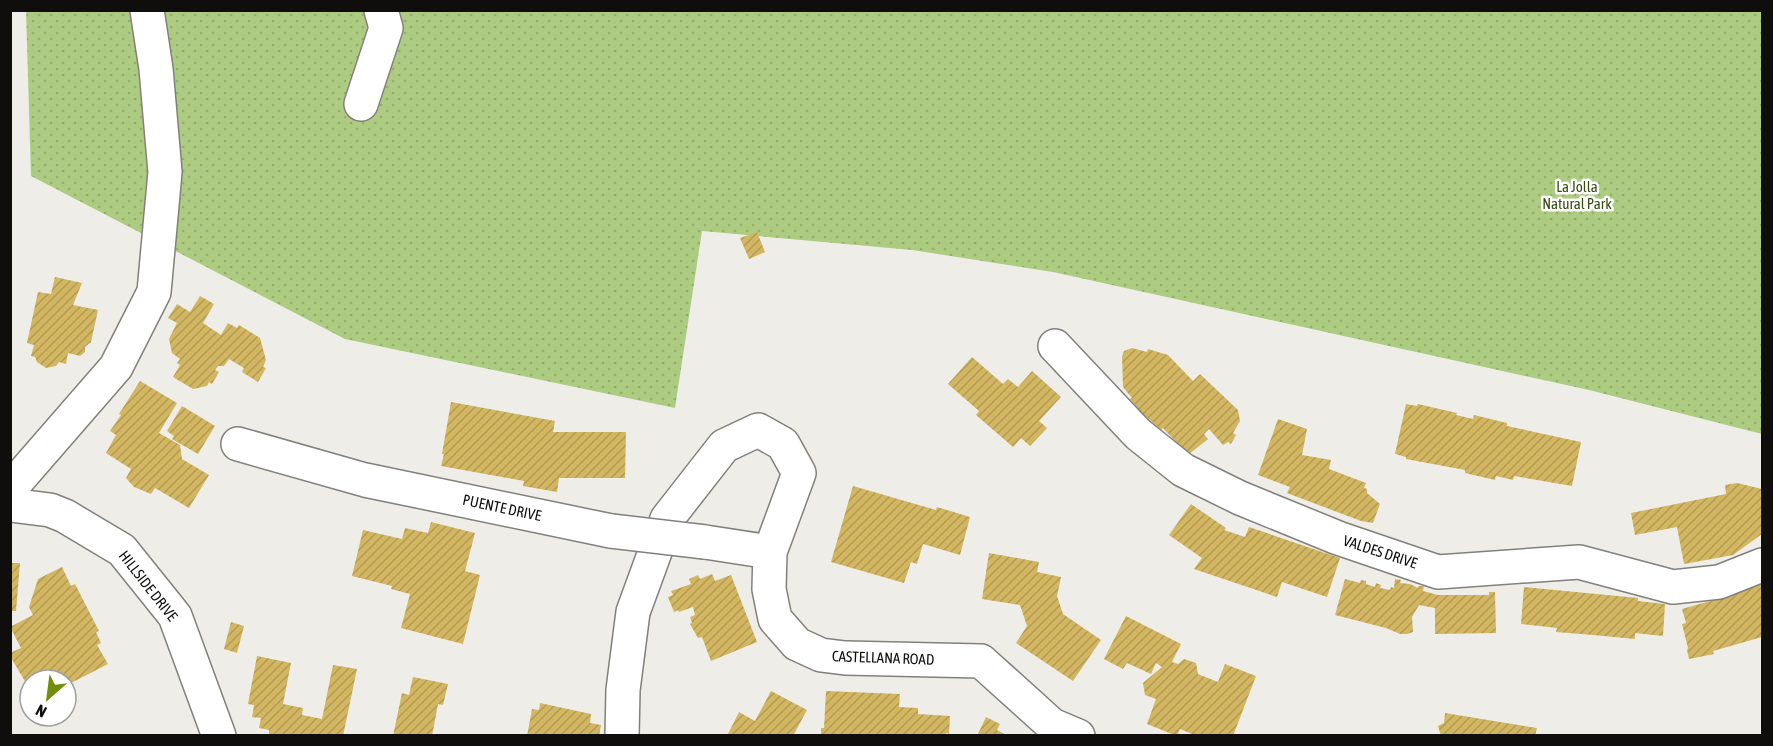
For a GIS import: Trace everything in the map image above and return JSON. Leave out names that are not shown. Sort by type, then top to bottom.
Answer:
[{"type":"street","points":[[10,489],[116,367],[154,292],[165,172],[156,69],[147,10]]},
{"type":"street","points":[[361,104],[386,28],[381,10]]},
{"type":"street","name":"VALDES DRIVE","points":[[1055,346],[1138,434],[1183,470],[1240,498],[1338,538],[1438,572],[1579,562],[1673,587],[1719,582],[1762,565]]},
{"type":"street","name":"CASTELLANA ROAD","points":[[622,735],[623,690],[633,612],[667,519],[724,446],[758,430],[783,444],[800,473],[770,552],[769,589],[775,620],[797,644],[821,655],[845,658],[981,661],[1052,725],[1078,735]]},
{"type":"street","name":"PUENTE DRIVE","points":[[238,444],[365,480],[611,531],[770,552]]},
{"type":"street","name":"HILLSIDE DRIVE","points":[[10,505],[50,510],[65,516],[122,550],[175,616],[219,735]]},
{"type":"green space","name":"La Jolla Natural Park","points":[[26,11],[1762,11],[1762,434],[1589,390],[1053,272],[912,250],[702,231],[675,408],[345,339],[31,176]]},
{"type":"building","points":[[757,232],[765,252],[749,259],[740,238]]},
{"type":"building","points":[[55,277],[82,283],[73,305],[98,310],[91,342],[85,347],[85,352],[80,356],[68,353],[66,364],[59,362],[56,366],[46,368],[31,356],[34,345],[27,343],[38,292],[51,294]]},
{"type":"building","points":[[200,296],[214,304],[203,323],[221,335],[228,323],[237,328],[239,325],[260,338],[266,360],[263,367],[266,368],[258,382],[242,372],[244,368],[229,359],[224,366],[218,366],[215,370],[219,372],[212,384],[209,382],[207,386],[193,389],[173,377],[180,365],[177,363],[180,359],[172,353],[169,339],[177,323],[168,318],[177,304],[190,312]]},
{"type":"building","points":[[1132,348],[1147,352],[1148,349],[1168,355],[1193,381],[1200,374],[1238,410],[1240,421],[1233,433],[1236,435],[1231,444],[1228,442],[1223,445],[1209,429],[1204,434],[1208,439],[1188,455],[1163,428],[1161,430],[1141,412],[1123,387],[1122,357],[1124,351]]},
{"type":"building","points":[[972,357],[1003,384],[1008,379],[1018,387],[1032,371],[1061,397],[1039,421],[1047,428],[1030,446],[1021,438],[1013,447],[976,415],[979,411],[948,384]]},
{"type":"building","points":[[140,381],[177,403],[159,433],[180,445],[182,459],[209,475],[189,508],[155,488],[151,494],[134,487],[126,478],[131,469],[106,453],[116,435],[110,431]]},
{"type":"building","points":[[451,402],[555,421],[553,432],[626,432],[625,478],[559,478],[557,492],[523,486],[524,481],[441,466]]},
{"type":"building","points":[[1406,404],[1417,406],[1418,404],[1473,419],[1474,415],[1507,423],[1507,426],[1581,442],[1572,486],[1514,476],[1513,480],[1496,476],[1495,480],[1465,473],[1465,470],[1406,459],[1406,457],[1395,454]]},
{"type":"building","points":[[182,406],[215,426],[198,454],[172,439],[174,436],[167,431]]},
{"type":"building","points":[[1278,419],[1307,429],[1302,455],[1331,460],[1329,469],[1366,483],[1364,488],[1367,489],[1367,493],[1380,504],[1373,523],[1361,521],[1287,493],[1290,487],[1258,475]]},
{"type":"building","points":[[1737,483],[1762,489],[1762,534],[1733,555],[1684,564],[1677,527],[1635,535],[1631,513],[1726,494],[1725,485]]},
{"type":"building","points":[[853,486],[936,510],[937,507],[970,517],[960,555],[923,544],[917,564],[911,562],[904,583],[831,562]]},
{"type":"building","points":[[1191,504],[1226,528],[1224,530],[1245,537],[1249,527],[1340,558],[1327,597],[1282,582],[1277,597],[1194,569],[1202,558],[1169,535]]},
{"type":"building","points":[[431,522],[475,533],[465,571],[480,575],[463,644],[401,628],[410,594],[391,589],[392,586],[352,576],[363,530],[402,539],[405,528],[428,533]]},
{"type":"building","points":[[989,553],[1039,562],[1037,572],[1061,577],[1057,596],[1063,614],[1101,640],[1073,681],[1016,643],[1027,626],[1020,605],[982,599]]},
{"type":"building","points":[[10,563],[20,563],[16,611],[10,611]]},
{"type":"building","points":[[62,567],[71,586],[75,584],[99,631],[96,632],[101,643],[97,645],[108,664],[78,679],[78,668],[18,670],[10,653],[21,648],[10,627],[33,615],[29,607],[38,579]]},
{"type":"building","points":[[712,574],[715,581],[731,575],[757,642],[711,661],[702,637],[698,638],[690,624],[692,623],[690,617],[695,615],[693,607],[674,612],[668,597],[673,595],[671,591],[691,584],[689,579],[698,575],[700,579]]},
{"type":"building","points":[[1345,579],[1360,583],[1361,580],[1366,581],[1366,584],[1375,587],[1376,583],[1381,585],[1380,588],[1390,590],[1391,587],[1394,588],[1395,579],[1401,580],[1400,583],[1418,588],[1424,586],[1423,591],[1438,595],[1489,595],[1489,592],[1495,592],[1496,633],[1435,634],[1435,608],[1419,605],[1412,617],[1413,632],[1407,634],[1335,615]]},
{"type":"building","points":[[1762,580],[1762,637],[1713,651],[1714,654],[1689,659],[1682,624],[1686,623],[1682,609],[1728,596]]},
{"type":"building","points":[[1524,587],[1638,598],[1638,601],[1665,604],[1663,636],[1635,633],[1635,639],[1556,632],[1557,628],[1521,624]]},
{"type":"building","points":[[1126,616],[1181,644],[1172,662],[1178,664],[1184,659],[1196,663],[1198,674],[1218,682],[1225,664],[1256,676],[1233,736],[1197,736],[1180,729],[1177,736],[1147,724],[1156,699],[1145,695],[1143,683],[1162,667],[1156,663],[1151,674],[1127,663],[1123,669],[1104,659]]},
{"type":"building","points":[[231,622],[244,626],[237,653],[224,649]]},
{"type":"building","points":[[257,656],[291,663],[283,704],[303,708],[302,715],[322,719],[333,665],[357,669],[343,736],[274,736],[269,734],[269,730],[259,728],[261,718],[252,717],[254,705],[248,704]]},
{"type":"building","points":[[413,677],[448,684],[443,705],[438,704],[432,736],[393,736],[402,693],[409,695]]},
{"type":"building","points":[[771,691],[807,710],[793,736],[727,736],[739,712],[755,721]]},
{"type":"building","points":[[826,691],[900,694],[899,707],[918,708],[918,714],[950,716],[949,734],[946,733],[946,736],[821,736],[821,728],[824,728]]},
{"type":"building","points":[[540,703],[591,714],[590,723],[601,725],[599,736],[527,736],[532,709],[539,710]]},
{"type":"building","points":[[1445,713],[1537,728],[1535,736],[1441,736],[1438,726],[1444,723]]},
{"type":"building","points":[[986,717],[1000,724],[997,730],[1008,736],[977,736]]}]
